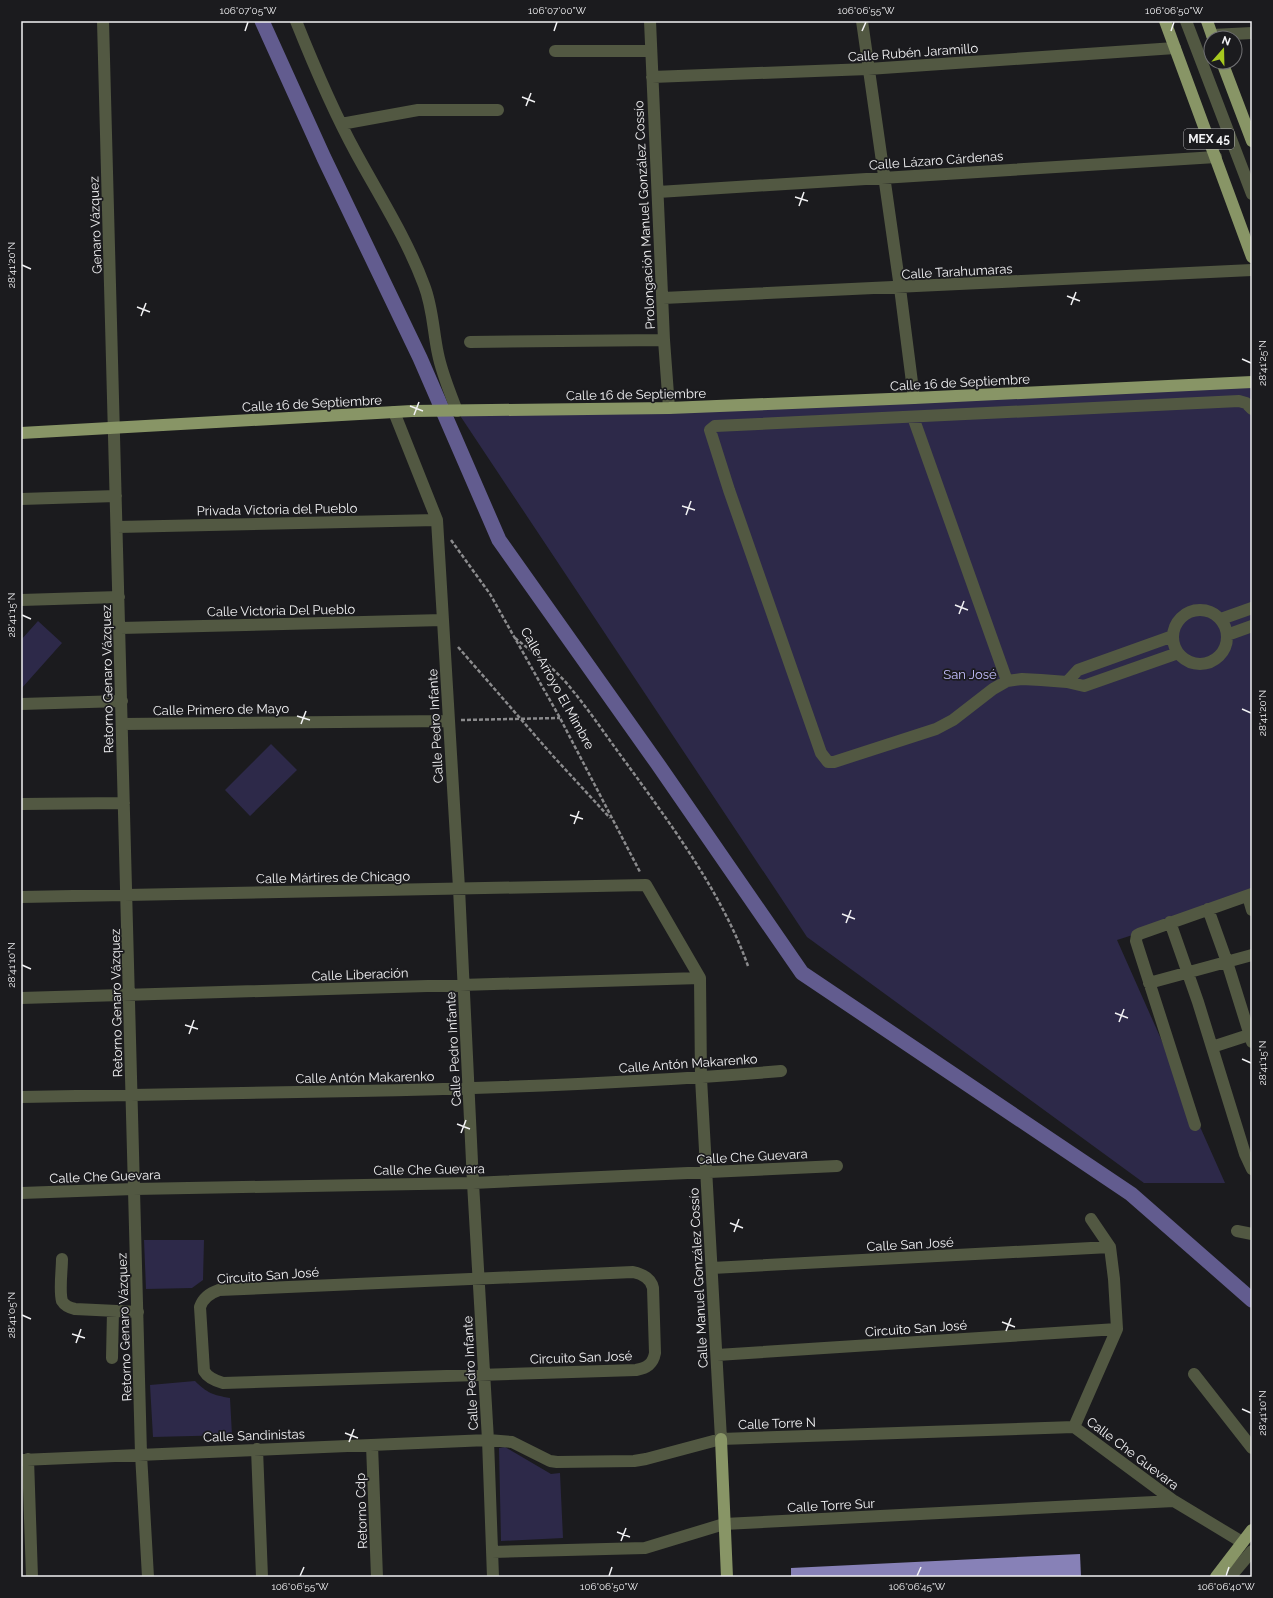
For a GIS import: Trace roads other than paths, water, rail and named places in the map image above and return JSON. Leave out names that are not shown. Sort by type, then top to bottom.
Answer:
[{"type":"main road","name":"MEX 45","points":[[1165,21],[1252,257]]},
{"type":"main road","name":"MEX 45","points":[[1225,70],[1252,141]]},
{"type":"main road","name":"Calle 16 de Septiembre","points":[[21,434],[412,411],[669,408],[1252,382]]},
{"type":"main road","name":"Calle Manuel González Cossío","points":[[721,1439],[727,1577]]},
{"type":"main road","points":[[1216,1577],[1252,1530]]},
{"type":"street","name":"Genaro Vázquez","points":[[103,21],[114,428]]},
{"type":"street","points":[[296,21],[317,75],[341,124],[396,222],[425,286],[430,304],[437,352],[457,411]]},
{"type":"street","name":"Prolongación Manuel González Cossío","points":[[650,21],[664,340],[669,408]]},
{"type":"street","points":[[862,21],[914,398]]},
{"type":"street","points":[[1186,21],[1252,194]]},
{"type":"street","name":"Calle Rubén Jaramillo","points":[[652,77],[868,69],[1175,48]]},
{"type":"street","points":[[555,51],[651,51]]},
{"type":"street","points":[[341,124],[418,110],[498,110]]},
{"type":"street","name":"Calle Lázaro Cárdenas","points":[[658,192],[1216,157]]},
{"type":"street","name":"Calle Tarahumaras","points":[[663,298],[900,288],[1252,270]]},
{"type":"street","points":[[470,342],[664,340]]},
{"type":"street","points":[[1178,653],[1084,686],[1067,682],[1022,679],[1007,681],[993,689],[953,720],[936,729],[834,762],[826,760],[821,753],[729,490],[710,430],[716,426],[1239,401],[1246,403],[1252,409]]},
{"type":"street","points":[[394,412],[437,520]]},
{"type":"street","points":[[913,417],[1007,681]]},
{"type":"street","name":"Retorno Genaro Vázquez","points":[[114,428],[141,1454],[148,1577]]},
{"type":"street","points":[[21,499],[116,496]]},
{"type":"street","name":"Privada Victoria del Pueblo","points":[[117,527],[437,520]]},
{"type":"street","name":"Calle Pedro Infante","points":[[437,520],[459,888],[468,1088],[488,1440],[493,1577]]},
{"type":"street","points":[[21,600],[119,597]]},
{"type":"street","points":[[1221,619],[1252,608]]},
{"type":"street","points":[[1202,610],[1212,613],[1221,619],[1227,634],[1226,646],[1220,656],[1210,663],[1198,664],[1187,661],[1178,653],[1173,636],[1175,625],[1182,617],[1191,611],[1202,610]]},
{"type":"street","name":"Calle Victoria Del Pueblo","points":[[120,628],[443,620]]},
{"type":"street","points":[[1227,634],[1252,626]]},
{"type":"street","points":[[1067,682],[1078,670],[1173,636]]},
{"type":"street","points":[[21,704],[122,701]]},
{"type":"street","name":"Calle Primero de Mayo","points":[[122,724],[449,721]]},
{"type":"street","points":[[21,804],[124,803]]},
{"type":"street","name":"Calle Mártires de Chicago","points":[[21,897],[646,885],[700,978]]},
{"type":"street","points":[[1195,1125],[1149,983],[1136,937],[1139,934],[1170,922],[1250,895],[1252,910]]},
{"type":"street","points":[[1208,909],[1251,1037],[1212,1047]]},
{"type":"street","points":[[1170,922],[1188,972],[1245,1154],[1252,1168]]},
{"type":"street","points":[[1149,983],[1252,955]]},
{"type":"street","name":"Calle Liberación","points":[[21,998],[700,978]]},
{"type":"street","name":"Calle Manuel González Cossío","points":[[700,978],[701,1078],[721,1439]]},
{"type":"street","name":"Calle Antón Makarenko","points":[[21,1097],[132,1096],[468,1088],[701,1078],[781,1071]]},
{"type":"street","name":"Calle Che Guevara","points":[[21,1193],[134,1189],[473,1183],[837,1166]]},
{"type":"street","name":"Calle Che Guevara","points":[[1091,1219],[1110,1247],[1114,1279],[1117,1329],[1074,1427],[1174,1502],[1242,1542]]},
{"type":"street","points":[[1238,1231],[1252,1234]]},
{"type":"street","name":"Calle San José","points":[[712,1268],[1110,1247]]},
{"type":"street","points":[[62,1259],[61,1296],[66,1306],[75,1310],[138,1312]]},
{"type":"street","name":"Circuito San José","points":[[633,1272],[646,1277],[652,1285],[655,1352],[652,1362],[645,1368],[636,1370],[484,1374],[223,1383],[205,1374],[204,1371],[200,1307],[203,1300],[207,1296],[218,1290],[633,1272]]},
{"type":"street","points":[[112,1358],[113,1311]]},
{"type":"street","name":"Circuito San José","points":[[717,1355],[1117,1329]]},
{"type":"street","points":[[1194,1374],[1250,1444]]},
{"type":"street","name":"Calle Torre N","points":[[488,1440],[512,1442],[557,1462],[640,1460],[721,1439],[1074,1427]]},
{"type":"street","name":"Calle Sandinistas","points":[[24,1460],[488,1440]]},
{"type":"street","name":"Retorno Cdp","points":[[372,1445],[377,1577]]},
{"type":"street","points":[[257,1449],[262,1577]]},
{"type":"street","points":[[24,1460],[32,1577]]},
{"type":"street","name":"Calle Torre Sur","points":[[492,1552],[645,1548],[724,1524],[1174,1502]]},
{"type":"street","points":[[1230,1577],[1252,1551]]},
{"type":"waterway","points":[[262,21],[324,158],[420,358],[499,540],[657,763],[802,973],[1131,1194],[1252,1300]]},
{"type":"park label","name":"San José","points":[[970,674]]}]
